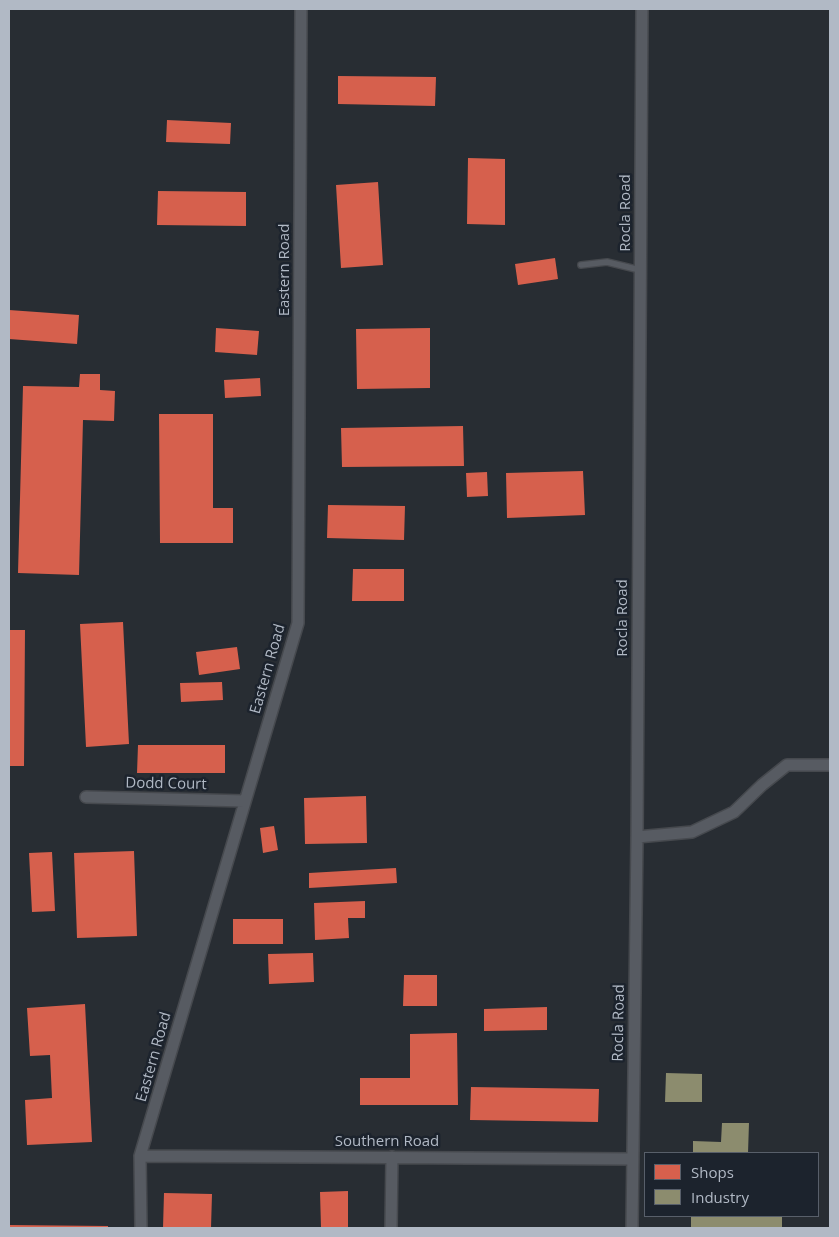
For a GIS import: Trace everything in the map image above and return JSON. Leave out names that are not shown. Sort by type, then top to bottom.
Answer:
[{"type":"street","name":"Eastern Road","points":[[140,1228],[140,1156],[298,623],[301,9]]},
{"type":"street","name":"Rocla Road","points":[[632,1228],[637,837],[642,9]]},
{"type":"street","points":[[637,837],[692,832],[734,812],[762,785],[787,765],[830,765]]},
{"type":"street","name":"Dodd Court","points":[[86,797],[246,801]]},
{"type":"street","name":"Southern Road","points":[[140,1156],[633,1158]]},
{"type":"street","points":[[390,1228],[392,1157]]},
{"type":"lane","points":[[581,265],[608,262],[640,270]]},
{"type":"building: Shops","points":[[338,76],[436,77],[435,106],[338,104]]},
{"type":"building: Shops","points":[[167,120],[231,123],[230,144],[166,142]]},
{"type":"building: Shops","points":[[468,158],[505,159],[505,225],[467,224]]},
{"type":"building: Shops","points":[[378,182],[383,265],[341,268],[336,185]]},
{"type":"building: Shops","points":[[158,191],[246,192],[246,226],[157,225]]},
{"type":"building: Shops","points":[[555,258],[558,279],[518,285],[515,264]]},
{"type":"building: Shops","points":[[9,310],[79,315],[77,344],[9,339]]},
{"type":"building: Shops","points":[[216,328],[259,331],[257,355],[215,352]]},
{"type":"building: Shops","points":[[430,328],[430,388],[357,389],[356,329]]},
{"type":"building: Shops","points":[[80,374],[100,374],[100,390],[115,391],[114,421],[83,420],[79,575],[18,573],[23,386],[79,387]]},
{"type":"building: Shops","points":[[260,378],[261,396],[225,398],[224,380]]},
{"type":"building: Shops","points":[[159,414],[213,414],[213,508],[233,508],[233,543],[160,543]]},
{"type":"building: Shops","points":[[463,426],[464,466],[342,467],[341,428]]},
{"type":"building: Shops","points":[[583,471],[585,515],[507,518],[506,473]]},
{"type":"building: Shops","points":[[487,472],[488,496],[467,497],[466,473]]},
{"type":"building: Shops","points":[[328,505],[405,506],[404,540],[327,538]]},
{"type":"building: Shops","points":[[353,569],[404,569],[404,601],[352,601]]},
{"type":"building: Shops","points":[[123,622],[129,744],[86,747],[80,624]]},
{"type":"building: Shops","points":[[9,630],[25,630],[24,766],[9,766]]},
{"type":"building: Shops","points":[[237,647],[240,669],[199,675],[196,652]]},
{"type":"building: Shops","points":[[222,682],[223,700],[181,702],[180,683]]},
{"type":"building: Shops","points":[[138,745],[225,745],[225,773],[137,773]]},
{"type":"building: Shops","points":[[366,796],[367,843],[305,844],[304,798]]},
{"type":"building: Shops","points":[[274,826],[278,850],[263,853],[260,828]]},
{"type":"building: Shops","points":[[134,851],[137,936],[77,938],[74,853]]},
{"type":"building: Shops","points":[[52,852],[55,911],[32,912],[29,853]]},
{"type":"building: Shops","points":[[396,868],[397,883],[309,888],[309,873]]},
{"type":"building: Shops","points":[[365,901],[365,918],[348,918],[349,938],[315,940],[314,903]]},
{"type":"building: Shops","points":[[233,919],[283,919],[283,944],[233,944]]},
{"type":"building: Shops","points":[[313,953],[314,982],[269,984],[268,954]]},
{"type":"building: Shops","points":[[404,975],[437,975],[437,1006],[403,1006]]},
{"type":"building: Shops","points":[[85,1004],[92,1142],[27,1145],[25,1100],[52,1098],[50,1055],[30,1056],[27,1008]]},
{"type":"building: Shops","points":[[547,1007],[547,1030],[484,1031],[484,1009]]},
{"type":"building: Shops","points":[[457,1033],[458,1105],[360,1105],[360,1078],[410,1078],[410,1034]]},
{"type":"building: Shops","points":[[471,1087],[599,1089],[598,1122],[470,1120]]},
{"type":"building: Shops","points":[[348,1191],[348,1228],[321,1228],[320,1192]]},
{"type":"building: Shops","points":[[164,1193],[212,1194],[211,1228],[163,1228]]},
{"type":"building: Shops","points":[[9,1225],[108,1226],[108,1228],[9,1228]]},
{"type":"building: Industry","points":[[666,1073],[702,1074],[702,1102],[665,1102]]},
{"type":"building: Industry","points":[[722,1123],[749,1123],[748,1152],[693,1152],[693,1141],[721,1142]]},
{"type":"building: Industry","points":[[691,1217],[782,1217],[782,1228],[691,1228]]}]
